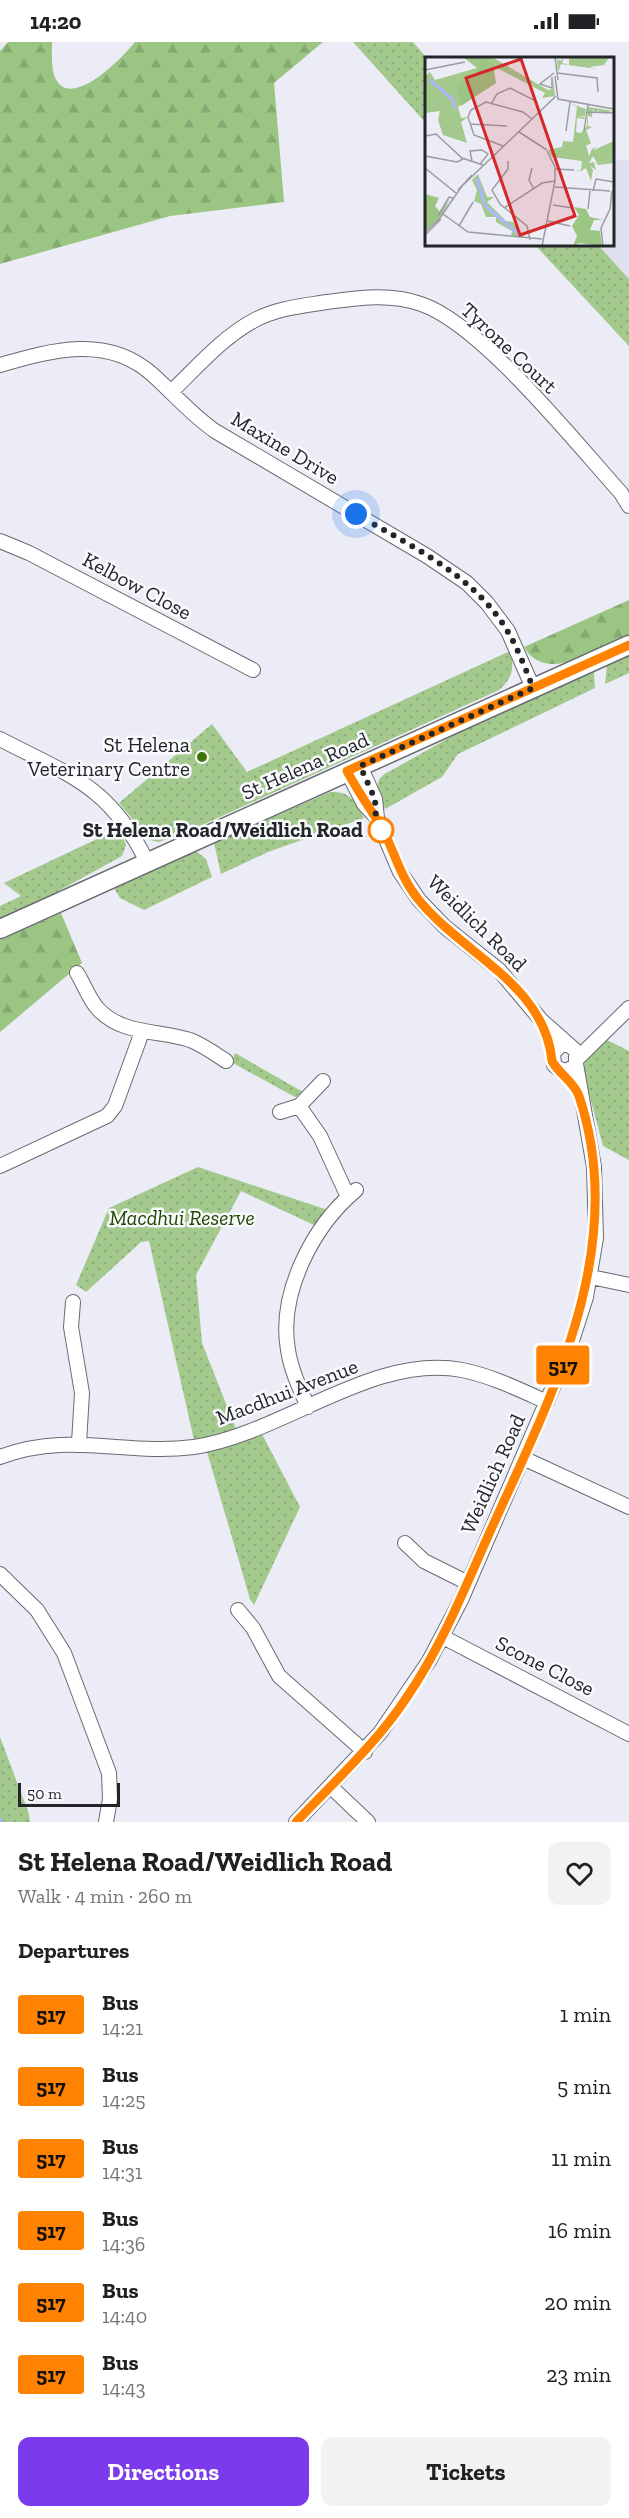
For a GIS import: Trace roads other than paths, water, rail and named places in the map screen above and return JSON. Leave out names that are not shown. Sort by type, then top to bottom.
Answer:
[{"type":"main road","name":"St Helena Road","points":[[0,929],[629,645]]},
{"type":"street","name":"Tyrone Court","points":[[171,392],[230,337],[265,315],[292,307],[362,297],[379,296],[409,301],[447,317],[484,348],[535,399],[621,493],[629,506]]},
{"type":"street","name":"Maxine Drive","points":[[0,365],[58,350],[94,349],[132,360],[171,392],[191,413],[215,431],[428,556],[468,584],[487,603],[508,631],[533,688]]},
{"type":"street","name":"Kelbow Close","points":[[0,541],[29,553],[254,670]]},
{"type":"street","points":[[0,739],[82,782],[101,796],[125,822],[147,862]]},
{"type":"street","name":"Weidlich Road","points":[[354,769],[364,804],[376,819],[400,872],[419,900],[445,927],[499,970],[541,1020],[569,1046]]},
{"type":"street","points":[[77,972],[97,1008],[110,1018],[142,1032],[188,1039],[226,1061]]},
{"type":"street","points":[[594,1041],[557,1047],[553,1053],[554,1065],[561,1070],[569,1070],[594,1041],[629,1008]]},
{"type":"street","name":"Weidlich Road","points":[[541,1020],[553,1053]]},
{"type":"street","points":[[0,1166],[107,1116],[115,1106],[142,1032]]},
{"type":"street","points":[[569,1046],[576,1051],[576,1062]]},
{"type":"street","name":"Weidlich Road","points":[[296,1822],[365,1752],[407,1697],[442,1637],[468,1583],[569,1350],[591,1277],[596,1238],[595,1182],[589,1136],[579,1094],[576,1062]]},
{"type":"street","name":"Weidlich Road","points":[[561,1070],[579,1094]]},
{"type":"street","points":[[280,1112],[299,1106],[323,1081]]},
{"type":"street","points":[[299,1106],[320,1136],[352,1193],[319,1233],[299,1270],[289,1305],[288,1349],[293,1371],[308,1407]]},
{"type":"street","points":[[591,1277],[629,1285]]},
{"type":"street","points":[[73,1302],[71,1327],[82,1393],[79,1443]]},
{"type":"street","name":"Macdhui Avenue","points":[[0,1457],[30,1447],[79,1443],[144,1449],[194,1447],[237,1436],[386,1375],[423,1368],[441,1367],[477,1373],[547,1402]]},
{"type":"street","points":[[523,1458],[629,1507]]},
{"type":"street","points":[[405,1543],[424,1561],[468,1583]]},
{"type":"street","points":[[0,1574],[38,1610],[64,1653],[109,1773],[110,1799],[106,1822]]},
{"type":"street","points":[[238,1610],[253,1628],[279,1676],[365,1752]]},
{"type":"street","name":"Scone Close","points":[[442,1637],[629,1734]]},
{"type":"street","points":[[332,1787],[368,1822]]},
{"type":"place","name":"St Helena Veterinary Centre","points":[[202,757]]},
{"type":"place","name":"St Helena Road/Weidlich Road","points":[[381,830]]},
{"type":"park label","name":"Macdhui Reserve","points":[[182,1218]]}]
